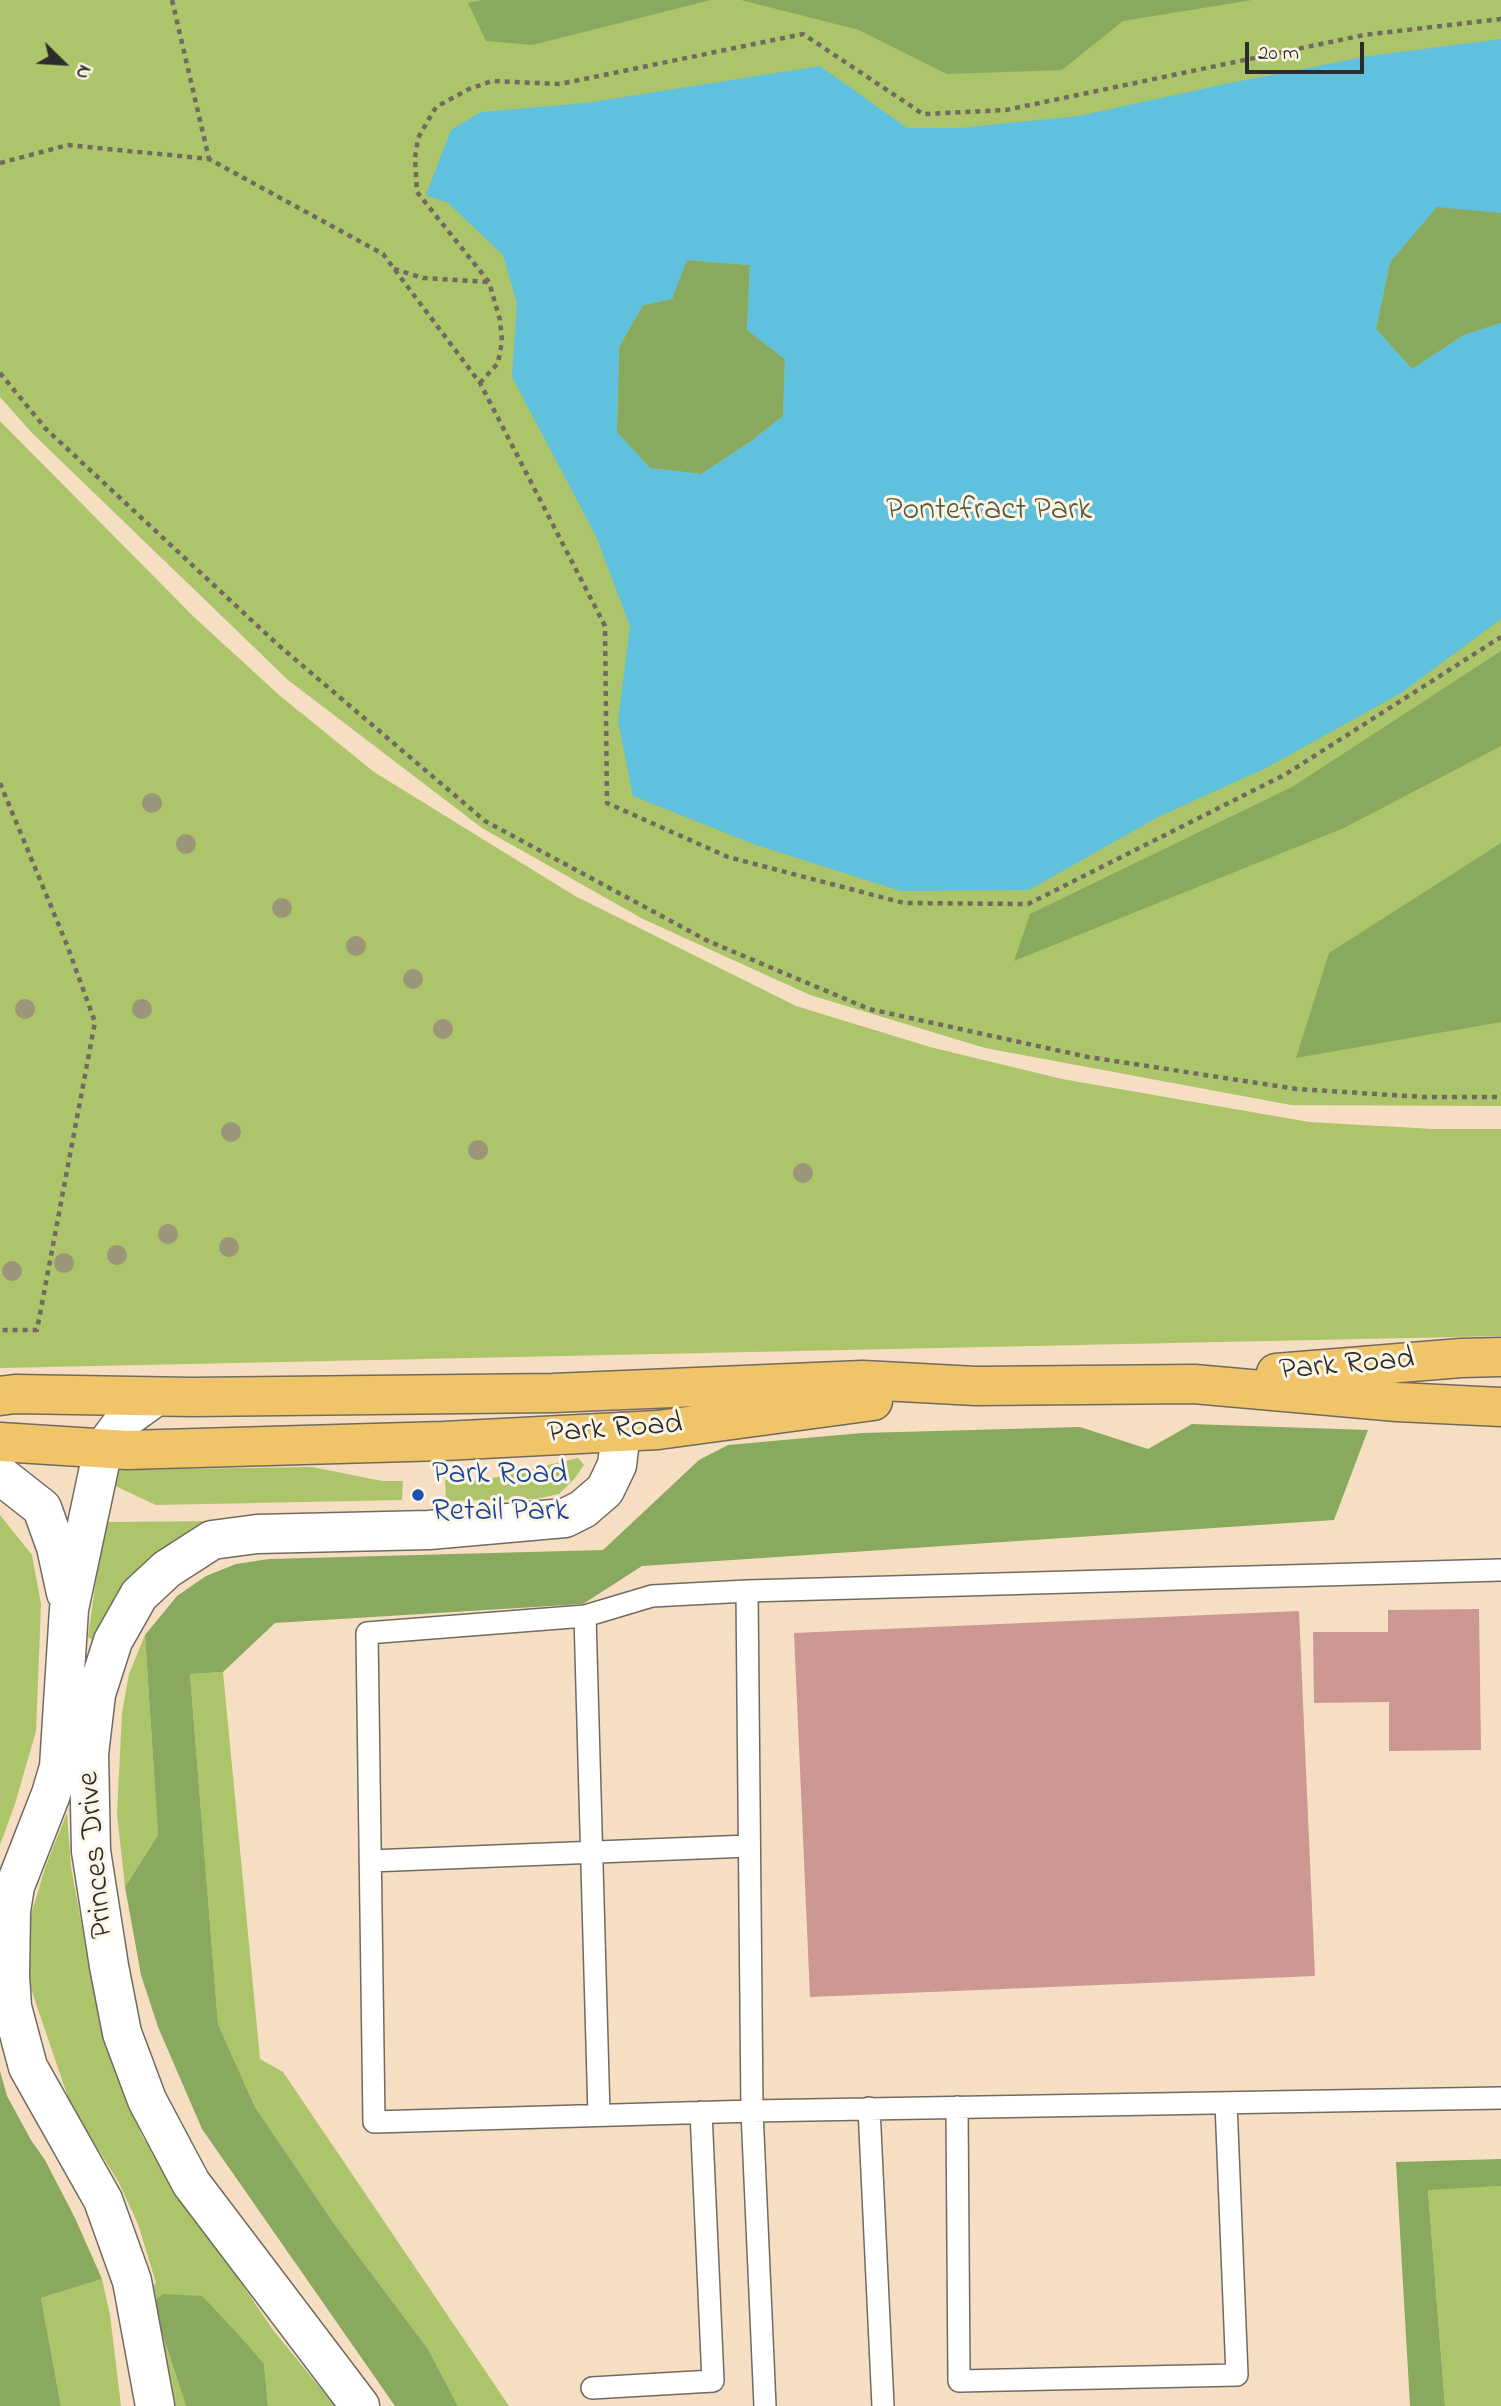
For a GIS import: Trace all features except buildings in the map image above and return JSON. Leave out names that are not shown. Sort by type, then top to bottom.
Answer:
[{"type":"main road","name":"Park Road","points":[[1194,1384],[1296,1371],[1501,1357]]},
{"type":"main road","name":"Park Road","points":[[0,1396],[553,1393],[863,1380],[976,1387],[1194,1384],[1397,1402],[1501,1407]]},
{"type":"main road","name":"Park Road","points":[[0,1442],[103,1449],[444,1441],[632,1442],[976,1387]]},
{"type":"main road","points":[[553,1393],[580,1402],[632,1442]]},
{"type":"street","name":"Princes Drive","points":[[155,1396],[127,1417],[103,1449],[69,1609],[59,1767],[15,1886],[11,1911],[10,1976],[12,2007],[28,2067],[103,2200],[132,2281],[155,2406]]},
{"type":"street","name":"Princes Drive","points":[[360,2406],[191,2183],[147,2100],[130,2056],[122,2034],[108,1965],[91,1851],[89,1754],[96,1694],[113,1641],[139,1595],[167,1569],[212,1540],[257,1534],[429,1530],[565,1518],[583,1509],[605,1490],[632,1442]]},
{"type":"street","name":"Princes Drive","points":[[0,1475],[42,1508],[55,1546],[69,1609]]},
{"type":"lane","points":[[1461,1358],[1501,1365]]},
{"type":"lane","points":[[1501,1570],[652,1596],[585,1616],[367,1633],[374,2122],[752,2110],[1501,2098]]},
{"type":"lane","points":[[747,1591],[752,2110],[765,2406]]},
{"type":"lane","points":[[585,1616],[599,2115]]},
{"type":"lane","points":[[370,1861],[749,1846]]},
{"type":"lane","points":[[957,2107],[959,2381],[1237,2375],[1226,2103]]},
{"type":"lane","points":[[870,2108],[883,2406]]},
{"type":"lane","points":[[592,2388],[713,2381],[701,2112]]},
{"type":"path","points":[[172,0],[209,159]]},
{"type":"path","points":[[480,383],[498,363],[502,341],[500,320],[489,282],[418,192],[415,158],[418,138],[436,107],[469,89],[492,81],[560,84],[803,34],[923,114],[1006,110],[1364,35],[1501,19]]},
{"type":"path","points":[[0,163],[68,145],[209,159],[383,254],[480,383],[605,626],[607,803],[728,857],[904,903],[1028,904],[1286,774],[1501,637]]},
{"type":"path","points":[[394,269],[423,278],[489,282]]},
{"type":"path","points":[[0,373],[46,429],[276,643],[485,821],[708,941],[869,1009],[1088,1057],[1297,1089],[1423,1097],[1501,1097]]},
{"type":"path","points":[[0,783],[67,945],[95,1022],[37,1330],[0,1330]]},
{"type":"green space","name":"Pontefract Park","points":[[0,0],[1501,0],[1501,1106],[1291,1105],[985,1048],[810,995],[643,919],[482,828],[288,680],[32,433],[0,397]]},
{"type":"green space","points":[[482,0],[711,0],[532,45],[486,41],[468,3]]},
{"type":"green space","points":[[741,0],[1252,0],[1123,21],[1062,70],[947,74],[859,30]]},
{"type":"green space","points":[[1437,206],[1501,213],[1501,323],[1464,335],[1412,369],[1376,329],[1390,262]]},
{"type":"green space","points":[[686,260],[750,265],[747,330],[785,359],[783,416],[750,442],[701,474],[650,468],[617,432],[619,347],[643,305],[672,299]]},
{"type":"green space","points":[[0,421],[194,617],[279,695],[374,772],[575,896],[796,1006],[930,1047],[1062,1079],[1309,1122],[1433,1129],[1501,1129],[1501,1336],[0,1368]]},
{"type":"green space","points":[[1501,651],[1501,746],[1344,828],[1014,961],[1030,914],[1292,787]]},
{"type":"green space","points":[[1501,843],[1501,1022],[1296,1058],[1329,953]]},
{"type":"green space","points":[[1192,1424],[1368,1430],[1334,1520],[642,1566],[583,1604],[275,1623],[223,1672],[190,1674],[218,2024],[255,2107],[335,2225],[428,2349],[458,2406],[395,2406],[202,2129],[158,2027],[141,1975],[125,1887],[158,1835],[145,1635],[177,1596],[206,1576],[236,1564],[269,1559],[603,1550],[699,1460],[728,1445],[862,1433],[1080,1427],[1148,1449]]},
{"type":"green space","points":[[578,1458],[584,1465],[559,1494],[536,1499],[446,1501],[445,1480],[484,1480]]},
{"type":"green space","points":[[312,1467],[382,1481],[403,1481],[402,1500],[156,1505],[113,1485],[117,1470]]},
{"type":"green space","points":[[0,1515],[32,1555],[41,1604],[36,1731],[0,1845]]},
{"type":"green space","points":[[227,1521],[98,1639],[92,1640],[88,1637],[104,1522]]},
{"type":"green space","points":[[145,1635],[158,1835],[125,1887],[117,1814],[122,1713],[129,1674]]},
{"type":"green space","points":[[223,1672],[260,2059],[283,2072],[509,2406],[458,2406],[428,2349],[335,2225],[255,2107],[218,2024],[190,1674]]},
{"type":"green space","points":[[67,1813],[71,1867],[102,2036],[142,2136],[273,2330],[335,2406],[268,2406],[264,2364],[152,2303],[186,2406],[174,2406],[145,2305],[144,2295],[156,2283],[138,2224],[118,2181],[71,2106],[30,1986],[30,1918],[46,1865]]},
{"type":"green space","points":[[0,2071],[7,2096],[45,2160],[102,2279],[41,2298],[61,2406],[0,2406]]},
{"type":"green space","points":[[1501,2159],[1501,2186],[1428,2190],[1445,2406],[1410,2406],[1396,2162]]},
{"type":"green space","points":[[1501,2186],[1501,2406],[1445,2406],[1428,2189]]},
{"type":"green space","points":[[102,2279],[110,2315],[121,2406],[61,2406],[41,2298]]},
{"type":"green space","points":[[163,2294],[202,2296],[237,2333],[264,2364],[268,2406],[186,2406],[152,2303]]},
{"type":"water","points":[[1501,39],[1501,213],[1437,207],[1390,262],[1376,329],[1412,369],[1464,335],[1501,323],[1501,619],[1401,693],[1266,768],[1158,817],[1029,890],[901,891],[756,845],[633,796],[618,721],[630,626],[596,536],[512,377],[517,303],[503,255],[448,203],[426,195],[451,130],[481,112],[586,103],[820,66],[907,128],[960,128],[1079,116],[1369,56]],"holes":[[[687,260],[750,265],[747,330],[785,359],[783,416],[750,442],[701,474],[650,468],[617,432],[619,347],[643,305],[672,299]]]},
{"type":"place","name":"Park Road Retail Park","points":[[418,1495]]}]
